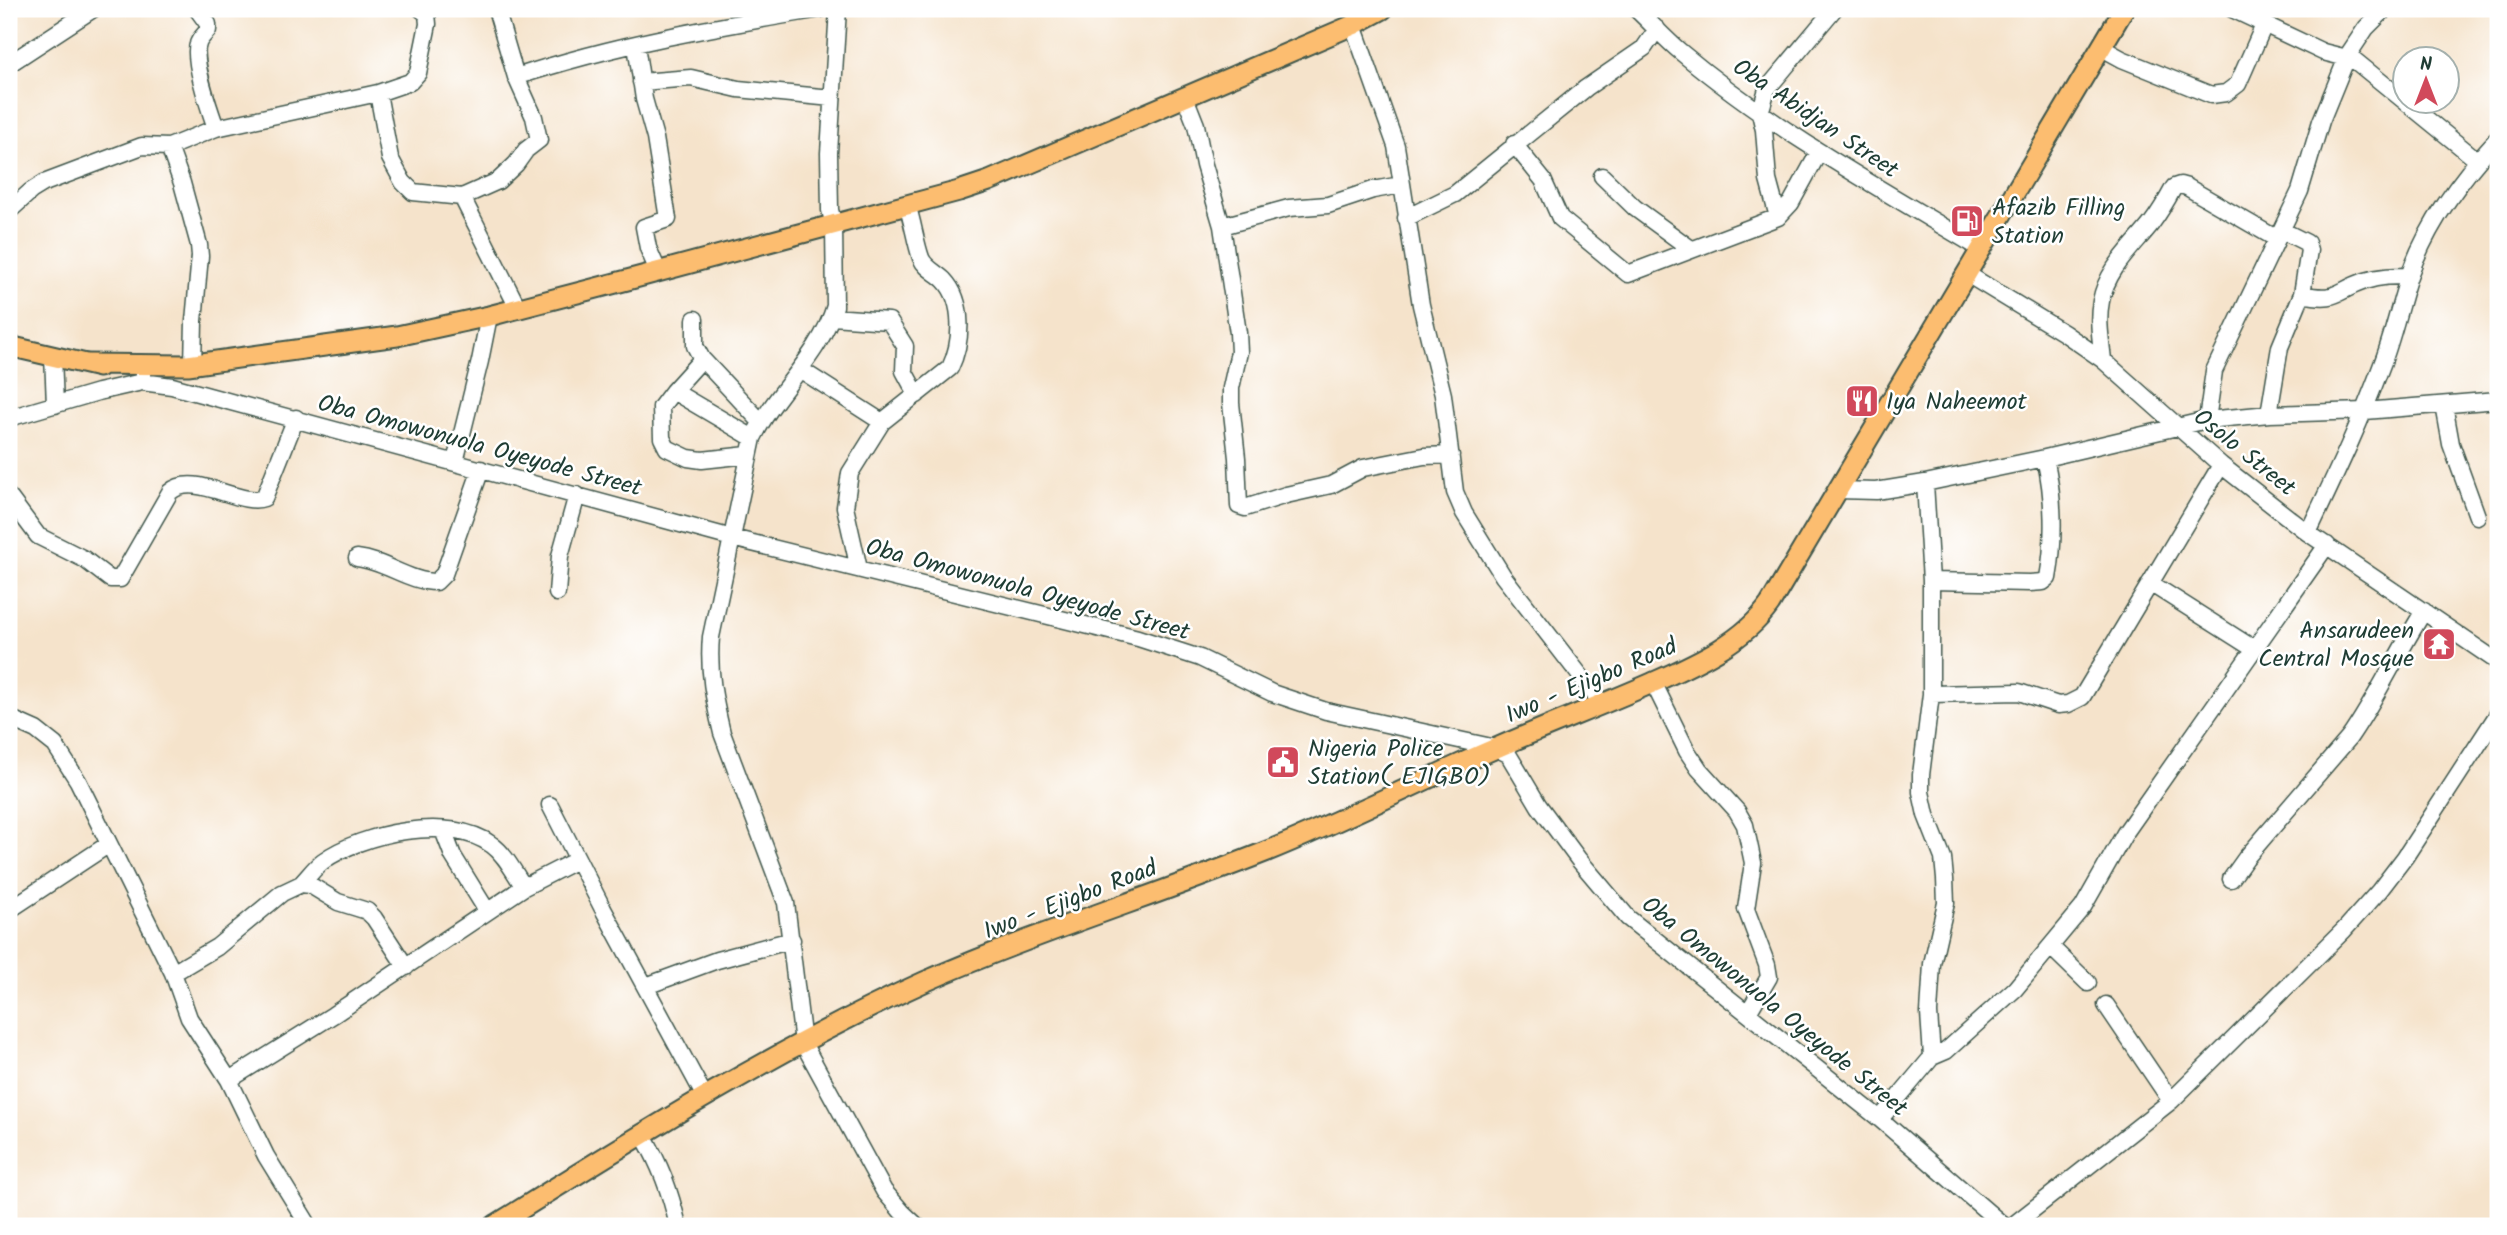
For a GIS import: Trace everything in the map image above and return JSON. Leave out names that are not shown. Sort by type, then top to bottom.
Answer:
[{"type":"main road","points":[[88,364],[191,365],[397,336],[489,316],[907,205],[979,184],[1353,25],[1383,9]]},
{"type":"main road","name":"Iwo - Ejigbo Road","points":[[494,1226],[642,1133],[705,1097],[803,1043],[922,983],[1097,913],[1128,904],[1276,847],[1496,748],[1604,705],[1710,654],[1742,634],[1763,615],[2124,9]]},
{"type":"main road","points":[[9,346],[88,364],[142,380],[191,365]]},
{"type":"street","points":[[9,64],[93,9]]},
{"type":"street","points":[[197,9],[208,24],[208,30],[198,44],[197,56],[203,91],[216,128]]},
{"type":"street","points":[[9,211],[44,183],[142,146],[169,147],[216,128],[378,93],[410,82],[418,73],[428,24],[426,14],[421,9]]},
{"type":"street","points":[[378,93],[390,158],[407,188],[414,192],[462,198],[498,181],[538,140],[534,117],[516,77],[496,9]]},
{"type":"street","points":[[516,77],[592,54],[704,29],[821,9]]},
{"type":"street","points":[[838,9],[830,178],[836,294],[832,317],[801,370],[761,422],[753,438],[711,637],[710,679],[722,733],[782,890],[792,940],[803,1043],[884,1191],[917,1226]]},
{"type":"street","name":"Oba Abidjan Street","points":[[1636,9],[1681,53],[1760,113],[1819,152],[1981,249]]},
{"type":"street","points":[[1778,217],[1768,180],[1760,113],[1767,89],[1834,9]]},
{"type":"street","points":[[2232,9],[2336,56],[2348,55]]},
{"type":"street","points":[[2207,420],[2214,370],[2300,191],[2321,121],[2348,55],[2367,28],[2385,9]]},
{"type":"street","points":[[1353,25],[1396,146],[1421,305],[1443,395],[1455,492],[1464,513],[1503,576],[1604,705]]},
{"type":"street","points":[[2102,48],[2122,59],[2211,95],[2226,93],[2238,84],[2264,25]]},
{"type":"street","points":[[1406,218],[1455,194],[1586,88],[1644,48],[1657,29]]},
{"type":"street","points":[[636,45],[668,219],[644,227],[648,248],[659,271]]},
{"type":"street","points":[[2348,55],[2477,160]]},
{"type":"street","points":[[641,82],[691,78],[738,89],[832,97]]},
{"type":"street","points":[[1185,97],[1196,125],[1206,173],[1222,226],[1238,333],[1231,403],[1239,506],[1245,508],[1331,485],[1363,468],[1424,456],[1451,455]]},
{"type":"street","points":[[2308,533],[2364,411],[2397,322],[2410,276],[2437,216],[2477,160],[2498,138]]},
{"type":"street","points":[[1514,144],[1543,180],[1560,218],[1624,272],[1633,273],[1778,217],[1791,203],[1819,152]]},
{"type":"street","points":[[169,147],[199,245],[191,365]]},
{"type":"street","points":[[1602,176],[1634,208],[1691,249]]},
{"type":"street","points":[[1222,226],[1289,208],[1328,205],[1373,190],[1401,185]]},
{"type":"street","points":[[2103,360],[2099,321],[2101,300],[2109,280],[2129,248],[2150,226],[2174,187],[2180,185],[2279,234],[2307,243],[2309,250],[2302,293],[2280,347],[2272,381],[2269,414]]},
{"type":"street","points":[[462,198],[518,308]]},
{"type":"street","points":[[859,569],[845,500],[849,473],[882,422],[950,368],[955,358],[959,326],[955,294],[942,277],[921,258],[907,205]]},
{"type":"street","name":"Osolo Street","points":[[1967,274],[2103,360],[2221,465],[2308,533],[2498,662]]},
{"type":"street","points":[[2302,293],[2321,298],[2334,297],[2361,282],[2377,277],[2410,276]]},
{"type":"street","points":[[455,462],[481,361],[489,316]]},
{"type":"street","points":[[832,317],[889,321],[905,346],[904,371],[917,396]]},
{"type":"street","points":[[695,318],[695,346],[702,359],[761,422]]},
{"type":"street","points":[[53,356],[55,405]]},
{"type":"street","points":[[702,359],[662,407],[662,438],[667,448],[688,458],[702,460],[748,455]]},
{"type":"street","points":[[801,370],[882,422]]},
{"type":"street","points":[[9,418],[142,380]]},
{"type":"street","name":"Oba Omowonuola Oyeyode Street","points":[[142,380],[296,418],[732,538],[1138,638],[1200,658],[1272,693],[1326,711],[1496,748],[1508,754],[1539,806],[1579,860],[1628,918],[1880,1119],[2004,1226]]},
{"type":"street","points":[[673,391],[753,438]]},
{"type":"street","points":[[1837,490],[1876,491],[1925,483],[2207,420],[2498,400]]},
{"type":"street","points":[[2444,405],[2451,444],[2477,516]]},
{"type":"street","points":[[9,497],[38,536],[85,559],[116,581],[120,579],[170,492],[176,487],[184,485],[221,490],[255,499],[264,498],[296,418]]},
{"type":"street","points":[[1931,581],[2030,583],[2043,582],[2048,578],[2052,522],[2049,475],[2045,458]]},
{"type":"street","points":[[1931,694],[2020,692],[2057,705],[2068,704],[2082,697],[2221,465]]},
{"type":"street","points":[[357,558],[377,561],[425,582],[436,582],[444,574],[481,469]]},
{"type":"street","points":[[1925,483],[1931,581],[1931,694],[1921,792],[1926,815],[1942,858],[1945,891],[1945,903],[1932,964],[1929,1013],[1932,1057]]},
{"type":"street","points":[[557,593],[559,556],[577,495]]},
{"type":"street","points":[[1880,1119],[1932,1057],[1945,1051],[1978,1024],[2015,989],[2083,907],[2125,833],[2327,545]]},
{"type":"street","points":[[2150,583],[2254,649]]},
{"type":"street","points":[[2231,879],[2349,738],[2424,611]]},
{"type":"street","points":[[1653,682],[1687,751],[1699,769],[1737,811],[1745,825],[1753,863],[1746,909],[1769,977],[1748,1013]]},
{"type":"street","points":[[2012,1226],[2171,1101],[2344,930],[2379,891],[2405,856],[2498,713]]},
{"type":"street","points":[[9,718],[36,730],[55,745],[78,781],[173,973],[189,1018],[229,1080],[266,1156],[309,1226]]},
{"type":"street","points":[[550,805],[705,1097]]},
{"type":"street","points":[[173,973],[217,947],[282,893],[301,884],[323,861],[358,843],[415,828],[460,831],[489,843],[501,853],[524,887]]},
{"type":"street","points":[[443,830],[453,856],[487,911]]},
{"type":"street","points":[[9,910],[109,844]]},
{"type":"street","points":[[229,1080],[524,887],[577,860]]},
{"type":"street","points":[[301,884],[310,885],[338,902],[366,911],[374,918],[405,967]]},
{"type":"street","points":[[646,986],[717,960],[792,940]]},
{"type":"street","points":[[2051,947],[2088,983]]},
{"type":"street","points":[[2106,1005],[2171,1101]]},
{"type":"street","points":[[642,1133],[661,1168],[672,1197],[678,1226]]},
{"type":"place","name":"Afazib Filling Station","points":[[1967,221]]},
{"type":"place","name":"Iya Naheemot","points":[[1862,401]]},
{"type":"place","name":"Ansarudeen Central Mosque","points":[[2439,644]]},
{"type":"place","name":"Nigeria Police Station( EJIGBO)","points":[[1283,762]]}]
